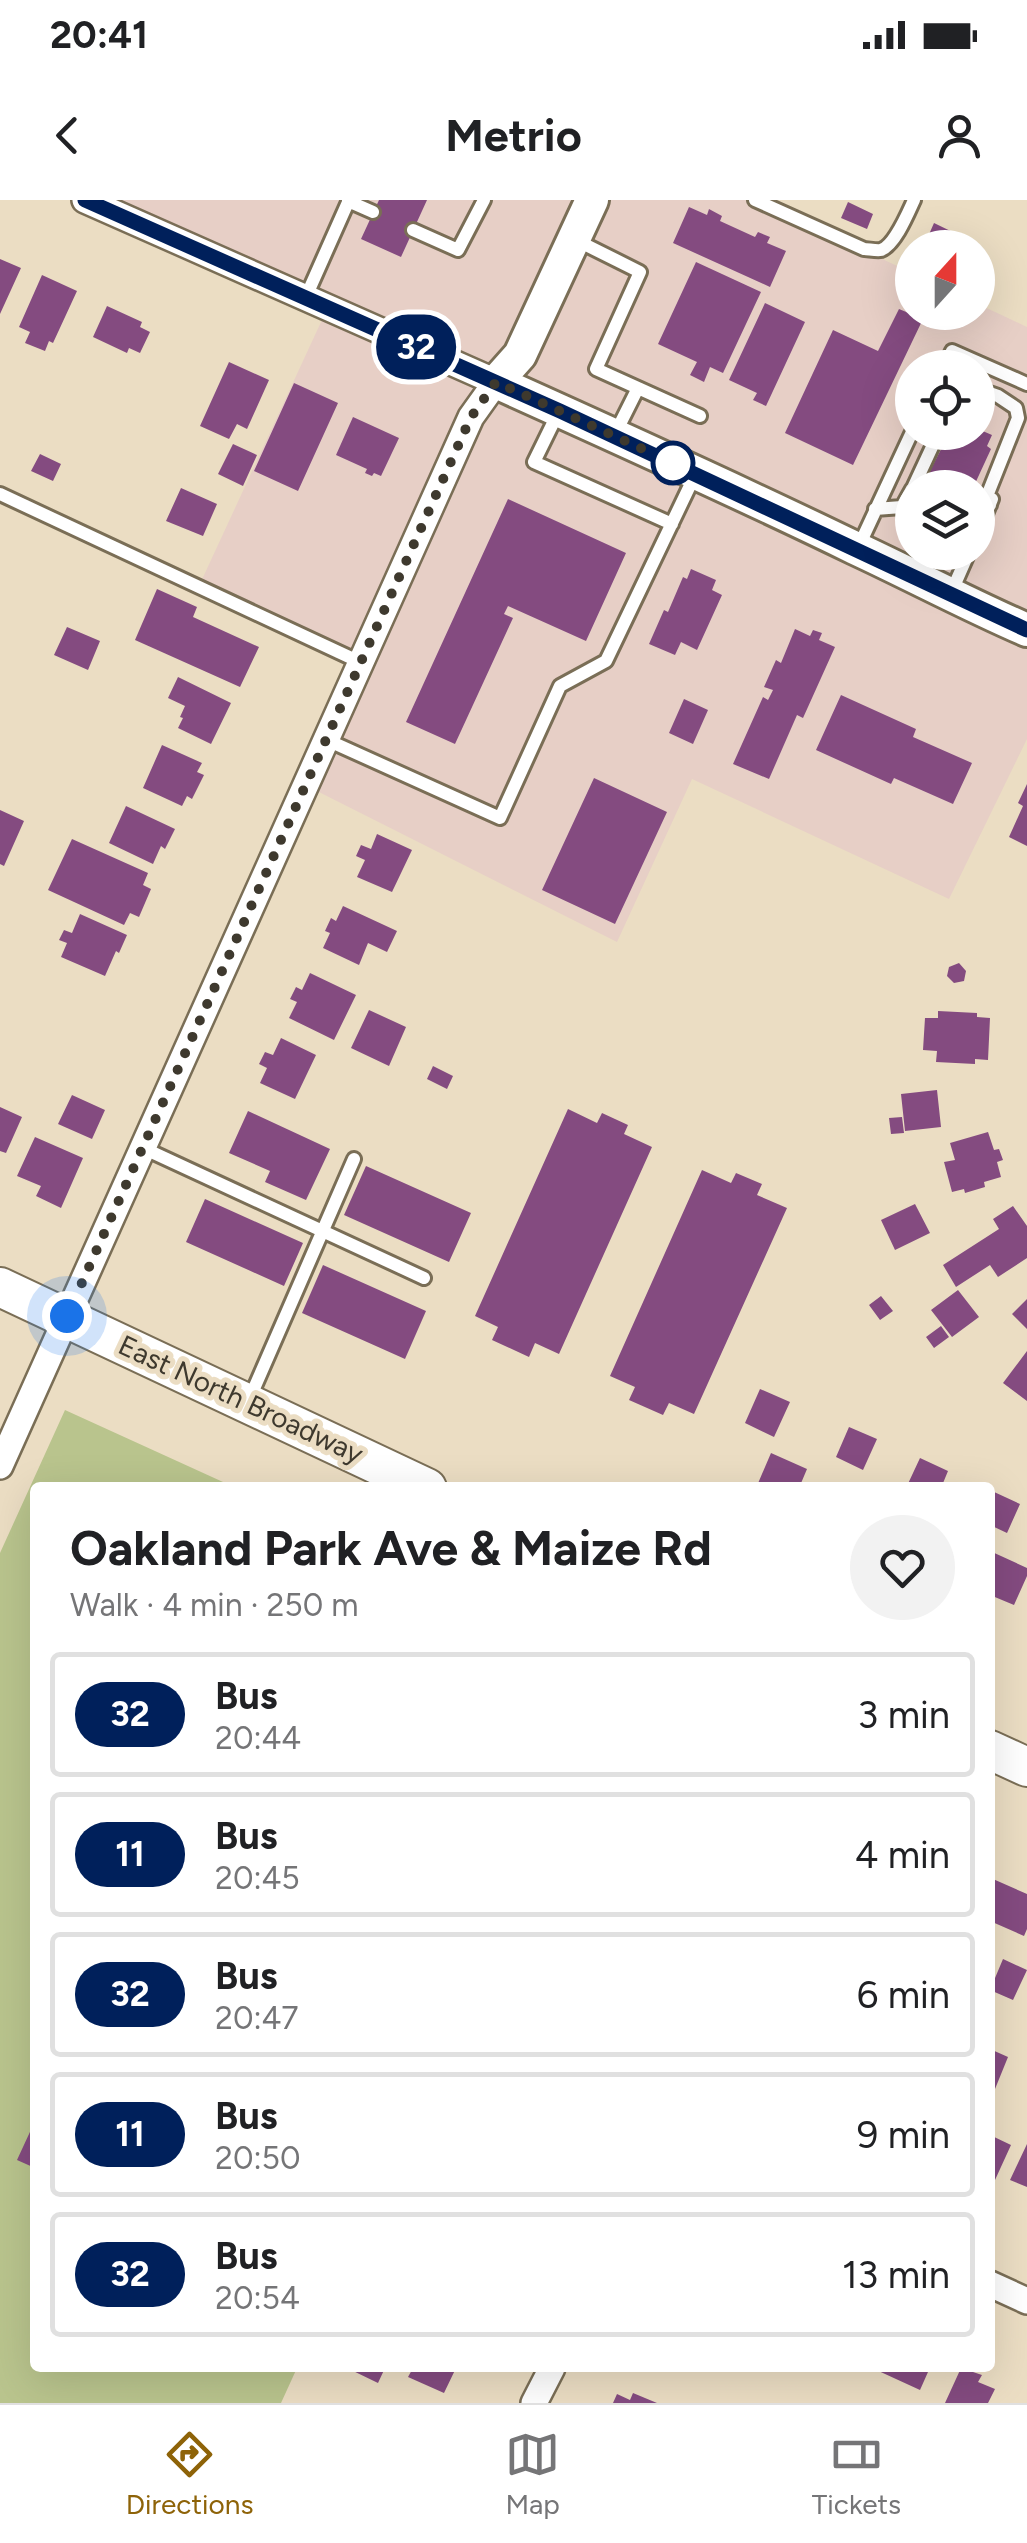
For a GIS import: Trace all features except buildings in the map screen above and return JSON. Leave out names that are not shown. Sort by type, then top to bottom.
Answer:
[{"type":"main road","name":"East North Broadway","points":[[0,1286],[414,1482]]},
{"type":"main road","points":[[995,1752],[1027,1767]]},
{"type":"street","points":[[85,200],[696,473],[1027,630]]},
{"type":"street","points":[[0,1466],[471,417],[520,355],[592,200]]},
{"type":"street","points":[[995,2286],[1027,2301]]},
{"type":"street","points":[[534,2403],[550,2372]]},
{"type":"lane","points":[[305,299],[348,200],[373,212]]},
{"type":"lane","points":[[413,230],[458,250],[484,200]]},
{"type":"lane","points":[[755,200],[879,251],[902,226],[914,200]]},
{"type":"lane","points":[[574,239],[640,272],[596,369],[700,416]]},
{"type":"lane","points":[[995,369],[1027,384]]},
{"type":"lane","points":[[614,436],[638,388]]},
{"type":"lane","points":[[995,395],[1016,408],[1018,418],[995,476]]},
{"type":"lane","points":[[560,411],[534,462],[672,524]]},
{"type":"lane","points":[[995,494],[1027,419]]},
{"type":"lane","points":[[858,549],[903,450]]},
{"type":"lane","points":[[326,740],[500,818],[560,686],[606,661],[696,473]]},
{"type":"lane","points":[[0,494],[362,662]]},
{"type":"lane","points":[[875,508],[895,508]]},
{"type":"lane","points":[[950,596],[961,570]]},
{"type":"lane","points":[[143,1148],[424,1278]]},
{"type":"lane","points":[[248,1403],[354,1159]]},
{"type":"shaded area","points":[[92,200],[757,200],[895,265],[895,330],[995,330],[995,312],[1027,327],[1027,739],[949,899],[692,779],[617,942],[301,783],[359,665],[199,586],[327,309]]},
{"type":"green space","points":[[65,1410],[223,1482],[32,1482]]},
{"type":"green space","points":[[30,1487],[30,2372],[295,2372],[281,2403],[0,2403],[0,1553]]},
{"type":"bus line","name":"32","points":[[85,200],[560,411],[1027,630]]},
{"type":"route","points":[[67,1316],[471,417],[496,382],[680,466],[673,463]]}]
